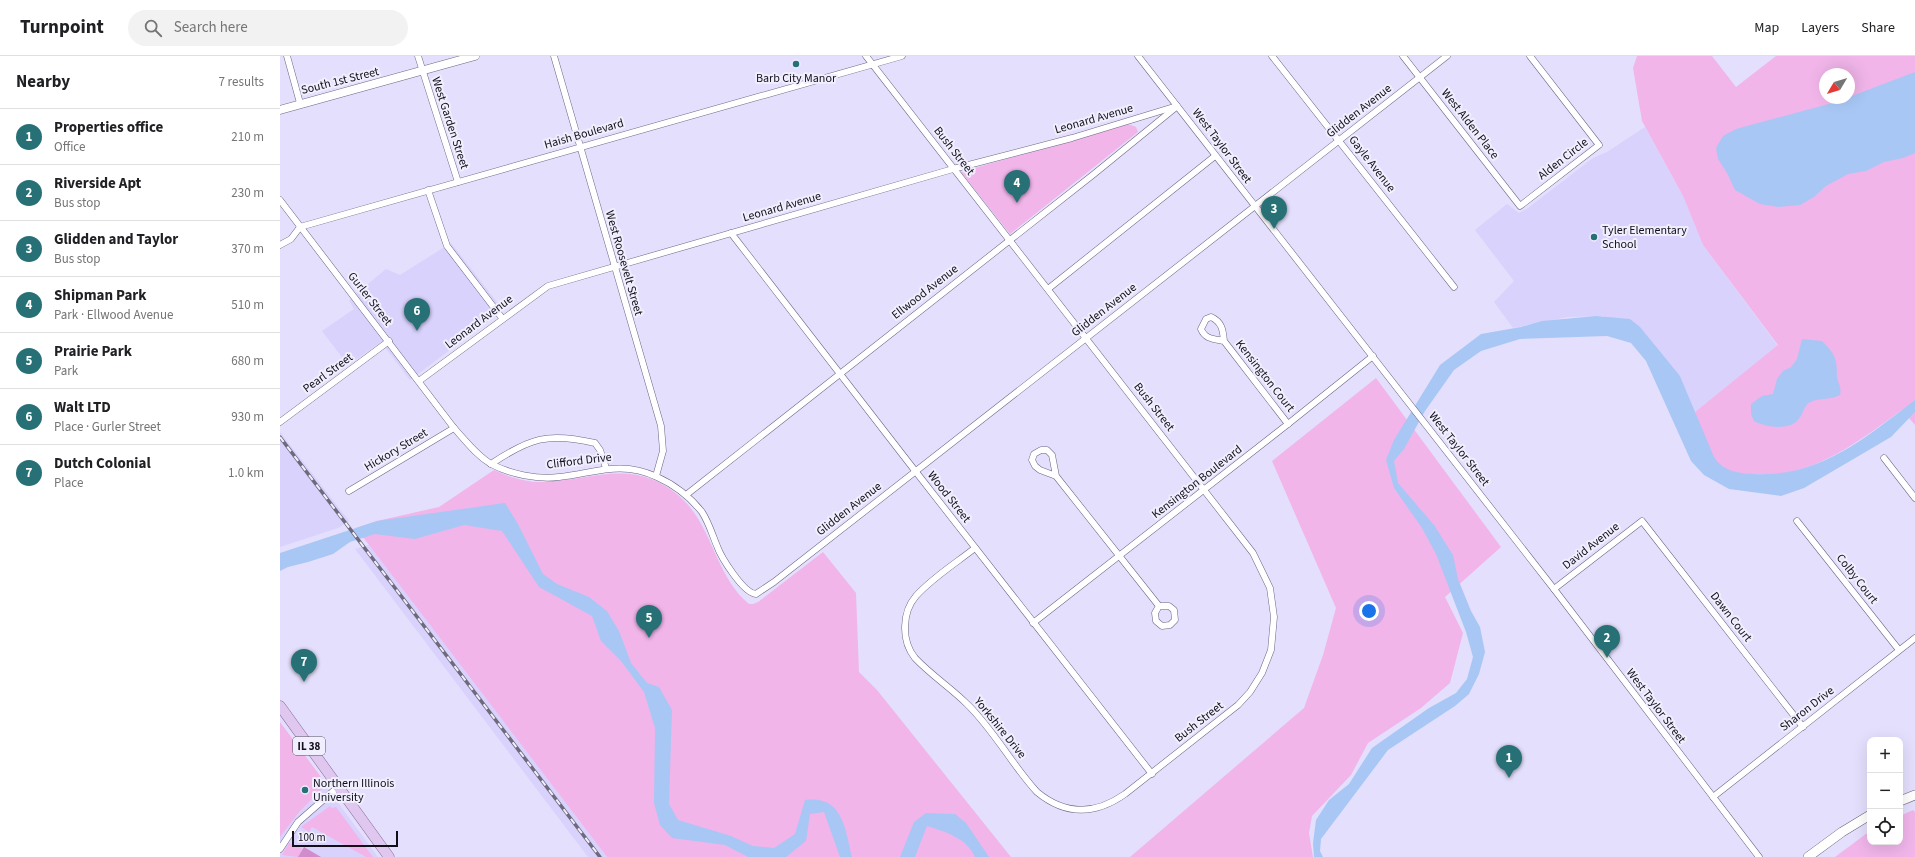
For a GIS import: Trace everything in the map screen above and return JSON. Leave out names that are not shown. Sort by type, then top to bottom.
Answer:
[{"type":"main road","name":"IL 38","points":[[280,706],[389,857]]},
{"type":"main road","points":[[1903,800],[1915,796]]},
{"type":"main road","points":[[1808,857],[1842,832],[1867,817]]},
{"type":"street","points":[[287,56],[300,103]]},
{"type":"street","name":"West Garden Street","points":[[418,56],[458,182]]},
{"type":"street","name":"South 1st Street","points":[[280,110],[300,103],[475,56]]},
{"type":"street","name":"West Roosevelt Street","points":[[554,56],[663,432],[663,451],[656,476]]},
{"type":"street","name":"Bush Street","points":[[866,56],[1253,553],[1270,588],[1274,611],[1272,645],[1262,673],[1255,686],[1242,701],[1152,774]]},
{"type":"street","name":"Haish Boulevard","points":[[300,227],[902,56]]},
{"type":"street","name":"West Taylor Street","points":[[1138,56],[1430,429],[1759,857]]},
{"type":"street","name":"Gayle Avenue","points":[[1272,56],[1454,287]]},
{"type":"street","name":"West Alden Place","points":[[1403,56],[1520,206]]},
{"type":"street","name":"Glidden Avenue","points":[[774,582],[1447,56]]},
{"type":"street","name":"Alden Circle","points":[[1520,206],[1599,145],[1530,56]]},
{"type":"street","name":"Leonard Avenue","points":[[419,381],[502,318],[548,286],[953,169],[1072,138],[1177,106]]},
{"type":"street","name":"Ellwood Avenue","points":[[686,495],[1010,240],[1177,106]]},
{"type":"street","points":[[1048,289],[1215,156]]},
{"type":"street","points":[[428,190],[447,246],[502,318]]},
{"type":"street","name":"Gurler Street","points":[[280,200],[454,428],[491,464]]},
{"type":"street","points":[[280,245],[291,239],[300,227]]},
{"type":"street","name":"Wood Street","points":[[731,233],[1152,774]]},
{"type":"street","name":"Kensington Court","points":[[1224,342],[1203,335],[1201,329],[1206,319],[1211,317],[1218,320],[1221,325],[1224,342],[1288,424]]},
{"type":"street","name":"Pearl Street","points":[[280,422],[389,342]]},
{"type":"street","name":"Kensington Boulevard","points":[[1033,623],[1120,557],[1373,356]]},
{"type":"street","name":"Hickory Street","points":[[349,491],[454,428]]},
{"type":"street","points":[[491,464],[530,441],[543,438],[560,437],[595,443],[600,450],[606,468]]},
{"type":"street","points":[[1056,476],[1052,455],[1047,450],[1041,450],[1034,454],[1032,460],[1035,466],[1056,476],[1159,606]]},
{"type":"street","points":[[1884,458],[1915,498]]},
{"type":"street","name":"Clifford Drive","points":[[491,464],[528,476],[559,477],[606,468],[625,468],[656,476],[686,495],[707,520],[717,546],[744,586],[750,592],[756,594],[774,582]]},
{"type":"street","name":"David Avenue","points":[[1554,589],[1642,521]]},
{"type":"street","name":"Dawn Court","points":[[1642,521],[1803,727]]},
{"type":"street","name":"Colby Court","points":[[1797,521],[1899,650]]},
{"type":"street","name":"Yorkshire Drive","points":[[975,548],[921,591],[912,601],[906,618],[905,632],[907,644],[914,657],[976,713],[1037,792],[1059,806],[1078,810],[1099,808],[1117,800],[1152,774]]},
{"type":"street","name":"Sharon Drive","points":[[1713,797],[1915,638]]},
{"type":"street","points":[[280,849],[298,822],[338,787]]},
{"type":"shaded area","points":[[1637,56],[1712,56],[1736,87],[1776,56],[1915,56],[1915,425],[1902,410],[1844,450],[1829,458],[1814,465],[1780,474],[1764,475],[1737,473],[1725,469],[1718,464],[1707,446],[1695,412],[1778,345],[1703,245],[1683,196],[1642,121],[1633,68]]},
{"type":"shaded area","points":[[1128,124],[1136,127],[1138,132],[1010,234],[961,172]]},
{"type":"shaded area","points":[[1645,127],[1683,196],[1703,245],[1778,346],[1695,412],[1680,376],[1603,316],[1568,317],[1513,328],[1494,302],[1514,281],[1475,230],[1507,204],[1519,213],[1528,208],[1593,158],[1607,152]]},
{"type":"shaded area","points":[[451,243],[503,310],[410,380],[381,342],[348,365],[322,331],[354,309],[349,300],[386,269],[400,275]]},
{"type":"shaded area","points":[[1376,378],[1501,547],[1445,597],[1463,633],[1450,683],[1421,708],[1368,743],[1351,775],[1312,816],[1309,833],[1313,857],[1130,857],[1304,708],[1323,655],[1336,608],[1272,461]]},
{"type":"shaded area","points":[[280,432],[349,521],[338,528],[280,547]]},
{"type":"shaded area","points":[[494,470],[517,479],[535,482],[560,481],[611,474],[628,474],[644,477],[661,483],[678,495],[690,507],[707,535],[728,579],[737,592],[749,604],[758,602],[823,552],[856,593],[859,672],[877,690],[1011,857],[607,857],[356,528],[377,521],[439,507]]},
{"type":"shaded area","points":[[369,545],[607,857],[588,857],[355,549]]},
{"type":"shaded area","points":[[280,722],[321,777],[323,781],[323,788],[299,812],[280,837]]},
{"type":"shaded area","name":"Northern Illinois University","points":[[280,724],[378,857],[280,857]]},
{"type":"shaded area","points":[[330,806],[332,808],[336,807],[373,857],[366,857],[312,827],[309,832],[301,827]]},
{"type":"shaded area","points":[[1913,810],[1915,812],[1915,857],[1835,857],[1867,833],[1867,845],[1903,845],[1903,815]]},
{"type":"shaded area","points":[[289,843],[303,849],[298,857],[282,855]]},
{"type":"shaded area","points":[[304,847],[321,857],[298,857]]},
{"type":"water","points":[[1915,72],[1915,153],[1903,158],[1884,162],[1866,171],[1848,174],[1826,186],[1814,197],[1800,205],[1778,207],[1760,204],[1735,190],[1718,159],[1716,148],[1723,136],[1736,129],[1829,104],[1855,104],[1855,95]]},
{"type":"water","points":[[1596,316],[1630,319],[1640,327],[1680,376],[1714,457],[1718,462],[1731,470],[1741,473],[1777,474],[1799,469],[1840,453],[1878,428],[1915,400],[1915,412],[1891,437],[1804,488],[1781,496],[1729,489],[1704,475],[1691,461],[1646,361],[1631,343],[1607,336],[1520,339],[1481,351],[1454,370],[1425,411],[1404,449],[1394,461],[1398,483],[1434,525],[1453,555],[1458,579],[1471,611],[1480,627],[1485,652],[1479,674],[1469,694],[1455,706],[1388,750],[1321,839],[1320,851],[1323,857],[1314,857],[1313,843],[1316,820],[1329,800],[1349,784],[1372,748],[1429,708],[1456,693],[1467,679],[1473,657],[1466,632],[1436,554],[1422,528],[1394,488],[1386,460],[1394,440],[1440,365],[1481,334],[1521,327],[1542,321]]},
{"type":"water","points":[[1802,339],[1822,341],[1830,349],[1836,361],[1837,377],[1841,390],[1840,395],[1833,398],[1810,402],[1805,407],[1798,420],[1788,426],[1776,427],[1764,425],[1754,421],[1751,414],[1751,404],[1762,396],[1773,394],[1777,379],[1783,371],[1791,367],[1797,359]]},
{"type":"water","points":[[505,503],[518,524],[543,574],[557,584],[589,597],[607,611],[619,631],[631,663],[647,683],[659,687],[672,710],[669,804],[678,820],[731,836],[753,846],[774,848],[795,834],[805,800],[818,800],[835,808],[840,816],[844,825],[852,857],[840,857],[824,812],[810,814],[806,841],[786,857],[748,857],[725,845],[672,838],[660,825],[654,803],[655,728],[644,692],[621,661],[601,641],[592,616],[539,587],[502,531],[464,525],[415,539],[375,534],[350,542],[333,554],[288,567],[280,571],[280,553],[377,521]]},
{"type":"water","points":[[926,813],[955,814],[966,823],[989,857],[975,857],[967,845],[955,837],[941,830],[927,826],[915,857],[900,857],[914,822]]},
{"type":"railway","points":[[280,437],[600,857]]},
{"type":"place","name":"Barb City Manor","points":[[796,64]]},
{"type":"place","name":"Shipman Park","points":[[1017,203]]},
{"type":"place","name":"Glidden and Taylor","points":[[1274,229]]},
{"type":"place","name":"Tyler Elementary School","points":[[1594,237]]},
{"type":"place","name":"Walt LTD","points":[[417,331]]},
{"type":"place","name":"Prairie Park","points":[[649,638]]},
{"type":"place","name":"Riverside Apt","points":[[1607,658]]},
{"type":"place","name":"Dutch Colonial","points":[[304,682]]},
{"type":"place","name":"Properties office","points":[[1509,778]]},
{"type":"place","name":"Northern Illinois University","points":[[305,790]]}]
